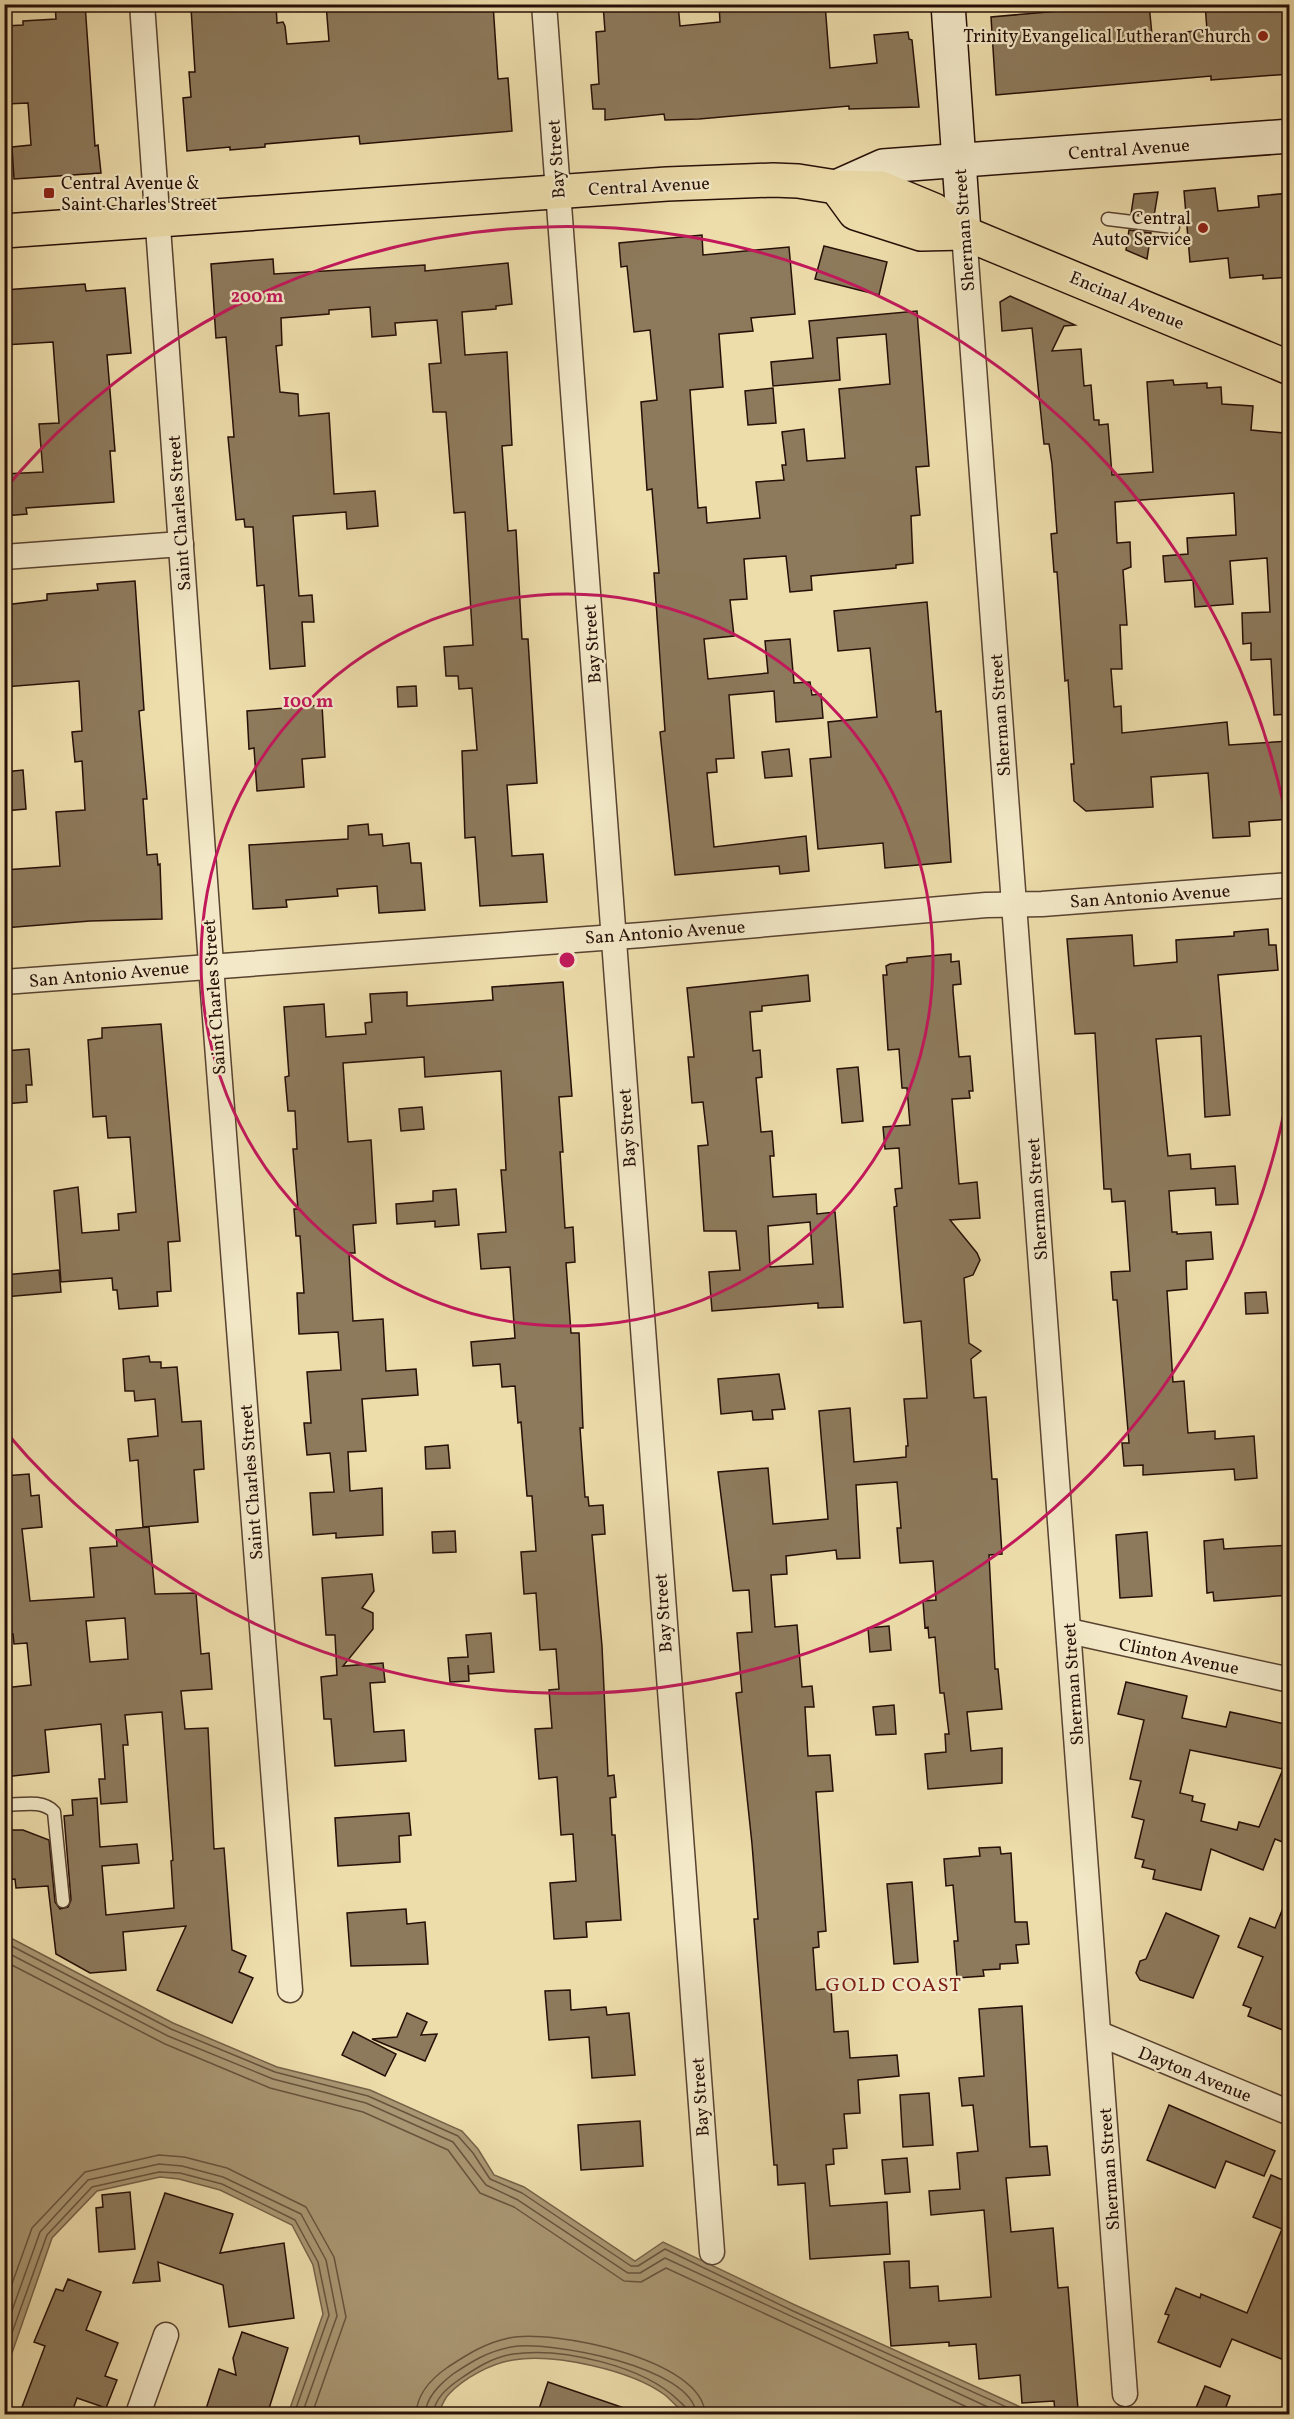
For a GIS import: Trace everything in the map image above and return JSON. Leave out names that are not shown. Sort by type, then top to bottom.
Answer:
[{"type":"main road","name":"Central Avenue","points":[[4,231],[558,191],[773,180],[836,187]]},
{"type":"main road","name":"Encinal Avenue","points":[[836,187],[855,213],[921,234],[964,233],[1290,368]]},
{"type":"street","name":"Saint Charles Street","points":[[142,4],[290,1990]]},
{"type":"street","name":"Bay Street","points":[[544,4],[712,2252]]},
{"type":"street","name":"Sherman Street","points":[[948,4],[1125,2394]]},
{"type":"street","name":"Central Avenue","points":[[836,187],[883,166],[1290,136]]},
{"type":"street","points":[[4,557],[181,544]]},
{"type":"street","name":"San Antonio Avenue","points":[[4,982],[1290,885]]},
{"type":"street","name":"Clinton Avenue","points":[[1069,1631],[1290,1680]]},
{"type":"street","name":"Dayton Avenue","points":[[1100,2034],[1290,2113]]},
{"type":"street","points":[[138,2415],[166,2335]]},
{"type":"lane","points":[[1108,219],[1173,227]]},
{"type":"lane","points":[[4,1805],[38,1804],[48,1806],[54,1812],[63,1901]]},
{"type":"water","points":[[5,1935],[173,2023],[277,2067],[370,2090],[462,2131],[478,2149],[494,2175],[524,2187],[635,2261],[663,2242],[795,2305],[1036,2414],[685,2414],[665,2395],[633,2378],[570,2361],[530,2358],[496,2364],[470,2377],[449,2394],[438,2414],[288,2414],[323,2314],[313,2265],[292,2225],[220,2190],[179,2179],[160,2177],[97,2191],[52,2238],[5,2373]]},
{"type":"building","points":[[55,4],[85,4],[95,146],[98,145],[101,173],[14,179],[12,147],[31,145],[28,103],[6,104],[5,26],[23,25],[23,21],[56,19]]},
{"type":"building","points":[[232,4],[276,4],[277,23],[283,22],[285,26],[287,44],[329,41],[326,4],[493,4],[498,79],[508,78],[512,131],[360,144],[359,136],[265,144],[265,147],[187,151],[183,98],[191,97],[189,72],[195,72],[191,8]]},
{"type":"building","points":[[603,4],[678,4],[680,26],[720,22],[719,4],[825,4],[830,68],[877,63],[874,35],[908,32],[909,39],[912,40],[919,107],[849,109],[849,106],[699,119],[665,120],[664,114],[605,120],[605,109],[593,109],[591,85],[599,84],[596,32],[605,31]]},
{"type":"building","points":[[1081,4],[1149,4],[1152,35],[1207,30],[1205,4],[1290,4],[1290,74],[1211,80],[1211,76],[996,95],[991,17],[1082,9]]},
{"type":"building","points":[[1215,188],[1218,211],[1259,207],[1258,196],[1290,193],[1290,277],[1263,279],[1263,275],[1230,278],[1228,258],[1190,262],[1184,191]]},
{"type":"building","points":[[1158,192],[1154,216],[1131,214],[1134,194]]},
{"type":"building","points":[[1129,230],[1151,233],[1147,259],[1126,250]]},
{"type":"building","points":[[702,235],[703,255],[789,247],[795,314],[751,318],[753,331],[719,334],[723,387],[690,390],[698,508],[706,507],[707,523],[760,518],[756,482],[784,480],[782,465],[786,465],[782,432],[804,429],[807,461],[845,458],[839,389],[890,384],[886,334],[837,338],[840,380],[773,386],[771,362],[813,358],[809,321],[917,311],[929,466],[916,467],[920,515],[911,516],[913,563],[896,565],[896,568],[811,576],[812,590],[790,592],[786,556],[744,559],[747,599],[730,600],[734,636],[704,639],[708,679],[768,673],[765,641],[790,639],[794,683],[810,682],[812,695],[821,694],[823,718],[776,722],[774,691],[729,695],[734,758],[716,759],[717,772],[707,773],[714,847],[806,836],[809,871],[780,874],[779,866],[675,875],[660,732],[665,731],[654,573],[659,573],[652,489],[647,490],[641,402],[657,400],[650,330],[634,332],[627,266],[621,267],[619,243]]},
{"type":"building","points":[[824,246],[887,262],[879,295],[815,279]]},
{"type":"building","points":[[273,259],[274,274],[425,265],[425,271],[508,263],[512,304],[496,306],[496,309],[462,312],[465,355],[507,352],[512,445],[502,446],[508,531],[516,530],[522,639],[528,639],[537,783],[507,785],[512,856],[543,854],[547,902],[480,906],[475,837],[465,838],[462,751],[477,750],[472,688],[459,689],[458,676],[446,676],[444,647],[473,645],[465,512],[454,513],[446,412],[433,412],[429,364],[441,363],[437,320],[395,323],[396,335],[372,337],[370,307],[329,310],[329,314],[281,318],[282,345],[276,346],[280,392],[298,394],[299,416],[329,413],[334,494],[375,491],[378,526],[347,529],[346,512],[293,516],[299,596],[312,595],[314,622],[302,622],[305,666],[270,669],[264,585],[257,586],[253,527],[245,527],[244,519],[236,520],[228,437],[234,437],[226,337],[216,338],[211,264]]},
{"type":"building","points":[[85,284],[86,291],[125,288],[131,353],[107,355],[115,451],[110,451],[114,502],[26,508],[27,514],[4,516],[4,474],[43,472],[39,424],[59,423],[53,342],[4,345],[4,290]]},
{"type":"building","points":[[1010,296],[1075,325],[1064,326],[1052,351],[1081,349],[1084,386],[1091,385],[1094,420],[1099,420],[1099,425],[1108,424],[1112,475],[1153,472],[1147,382],[1173,380],[1174,385],[1207,383],[1207,388],[1221,387],[1222,404],[1253,406],[1251,430],[1284,433],[1283,437],[1290,438],[1290,714],[1274,715],[1271,659],[1251,660],[1251,643],[1243,644],[1242,613],[1270,612],[1267,558],[1230,561],[1233,604],[1195,607],[1193,580],[1165,582],[1163,556],[1188,554],[1187,538],[1236,535],[1234,493],[1115,502],[1117,543],[1130,542],[1131,567],[1123,570],[1127,625],[1120,625],[1122,669],[1111,669],[1114,707],[1121,706],[1122,733],[1227,722],[1229,745],[1290,741],[1290,819],[1249,822],[1250,836],[1213,838],[1208,773],[1151,777],[1153,807],[1086,811],[1074,801],[1071,764],[1074,764],[1068,680],[1065,681],[1057,572],[1054,572],[1051,534],[1057,533],[1052,464],[1049,444],[1044,444],[1032,328],[1002,331],[1000,302]]},
{"type":"building","points":[[773,388],[776,423],[748,425],[745,391]]},
{"type":"building","points":[[135,581],[144,710],[139,711],[147,799],[143,799],[147,855],[157,854],[158,865],[160,864],[162,919],[90,921],[4,928],[4,870],[60,866],[56,812],[85,810],[82,761],[75,762],[72,732],[82,731],[79,681],[4,687],[4,605],[47,600],[47,594],[98,590],[97,584]]},
{"type":"building","points":[[927,602],[936,712],[941,711],[951,862],[885,868],[883,843],[818,849],[810,759],[831,757],[828,722],[877,717],[870,648],[838,651],[834,611]]},
{"type":"building","points":[[416,686],[417,706],[398,707],[397,687]]},
{"type":"building","points":[[322,705],[325,757],[302,759],[304,787],[257,791],[254,748],[249,749],[247,711]]},
{"type":"building","points":[[789,749],[792,776],[765,778],[762,752]]},
{"type":"building","points":[[23,770],[26,809],[4,811],[4,772]]},
{"type":"building","points":[[368,824],[369,835],[382,834],[383,846],[409,843],[411,863],[421,863],[425,910],[379,913],[377,886],[337,889],[338,896],[286,900],[287,907],[253,909],[249,845],[348,839],[348,826]]},
{"type":"building","points":[[1268,929],[1269,945],[1276,945],[1278,970],[1218,975],[1230,1115],[1205,1117],[1201,1036],[1156,1039],[1168,1156],[1190,1154],[1191,1169],[1235,1166],[1238,1204],[1216,1205],[1215,1188],[1169,1191],[1172,1232],[1177,1232],[1177,1234],[1211,1232],[1213,1259],[1186,1261],[1187,1289],[1167,1291],[1173,1382],[1184,1381],[1188,1433],[1215,1431],[1215,1439],[1254,1436],[1257,1478],[1235,1480],[1234,1469],[1143,1475],[1143,1465],[1124,1466],[1122,1443],[1129,1443],[1117,1300],[1113,1300],[1111,1272],[1130,1271],[1125,1201],[1112,1202],[1111,1189],[1104,1189],[1095,1033],[1075,1034],[1067,939],[1132,935],[1134,966],[1177,962],[1176,940],[1234,936],[1234,932]]},
{"type":"building","points":[[951,954],[951,962],[959,961],[961,984],[953,985],[959,1057],[970,1056],[973,1091],[969,1091],[970,1098],[952,1099],[959,1184],[977,1182],[980,1218],[950,1220],[980,1260],[973,1275],[964,1278],[969,1343],[981,1351],[971,1359],[974,1398],[986,1397],[992,1479],[997,1479],[1002,1554],[989,1555],[995,1669],[998,1669],[1002,1709],[967,1712],[971,1751],[1002,1748],[1002,1783],[928,1789],[925,1754],[946,1752],[945,1734],[949,1734],[944,1693],[940,1693],[935,1637],[929,1638],[928,1627],[925,1628],[923,1601],[936,1600],[933,1561],[900,1563],[897,1528],[901,1528],[897,1482],[856,1485],[860,1558],[837,1559],[836,1550],[786,1556],[787,1574],[771,1575],[775,1627],[797,1625],[802,1687],[812,1686],[814,1707],[805,1707],[808,1756],[830,1755],[833,1791],[816,1792],[826,1931],[818,1932],[819,1947],[813,1948],[816,1990],[831,1988],[834,2032],[848,2031],[850,2058],[897,2055],[899,2076],[858,2080],[860,2113],[844,2114],[847,2148],[833,2149],[834,2164],[826,2165],[830,2206],[887,2202],[890,2254],[810,2259],[805,2183],[778,2185],[777,2165],[774,2165],[754,1919],[758,1919],[752,1844],[736,1693],[742,1692],[737,1633],[752,1632],[749,1590],[733,1591],[718,1472],[768,1468],[773,1524],[828,1519],[819,1411],[850,1408],[854,1462],[906,1457],[906,1446],[908,1446],[904,1399],[927,1398],[921,1321],[904,1323],[894,1207],[897,1206],[895,1189],[902,1188],[899,1148],[885,1149],[883,1127],[910,1125],[907,1088],[902,1088],[899,1049],[888,1050],[883,975],[887,975],[886,966],[907,962],[907,958]]},
{"type":"building","points":[[808,975],[810,1001],[762,1006],[762,1011],[750,1012],[753,1051],[760,1050],[762,1077],[756,1078],[761,1132],[772,1131],[774,1156],[770,1156],[773,1197],[816,1194],[817,1214],[835,1212],[843,1307],[818,1308],[818,1303],[712,1311],[709,1272],[740,1270],[736,1231],[704,1231],[698,1146],[708,1145],[703,1102],[692,1103],[688,1057],[694,1057],[687,988]],"holes":[[[810,1222],[813,1264],[770,1267],[768,1226]]]},
{"type":"building","points":[[563,982],[572,1096],[559,1097],[563,1152],[560,1152],[565,1228],[573,1227],[575,1262],[566,1263],[571,1333],[579,1333],[583,1428],[580,1428],[585,1497],[588,1497],[589,1506],[603,1505],[605,1534],[592,1535],[602,1646],[608,1776],[614,1775],[616,1797],[610,1798],[621,1920],[586,1922],[587,1937],[554,1939],[550,1883],[576,1881],[573,1834],[561,1835],[557,1777],[539,1779],[535,1729],[552,1728],[549,1690],[559,1689],[556,1649],[540,1650],[536,1593],[524,1594],[521,1552],[536,1551],[532,1496],[527,1496],[521,1422],[518,1423],[515,1386],[502,1387],[500,1364],[473,1366],[471,1342],[515,1338],[510,1267],[481,1269],[478,1234],[506,1232],[501,1170],[506,1170],[501,1071],[425,1077],[424,1057],[343,1063],[348,1142],[371,1140],[376,1223],[353,1225],[355,1253],[349,1253],[353,1321],[383,1319],[386,1371],[416,1369],[418,1395],[362,1399],[366,1451],[348,1452],[350,1491],[382,1488],[383,1535],[336,1538],[336,1533],[313,1535],[310,1493],[334,1492],[330,1453],[307,1455],[304,1423],[311,1423],[307,1372],[341,1370],[338,1332],[299,1334],[297,1293],[304,1293],[300,1236],[296,1236],[294,1209],[298,1209],[293,1149],[297,1149],[295,1111],[288,1111],[285,1077],[289,1076],[284,1007],[324,1004],[326,1037],[366,1034],[365,1023],[372,1022],[370,994],[407,992],[407,1006],[493,1000],[492,987]]},
{"type":"building","points":[[161,1024],[180,1241],[168,1242],[171,1291],[157,1292],[158,1306],[119,1309],[117,1290],[113,1290],[112,1278],[61,1282],[54,1191],[78,1187],[82,1233],[119,1230],[118,1214],[136,1212],[130,1137],[108,1138],[106,1116],[93,1117],[88,1040],[102,1038],[102,1028]]},
{"type":"building","points":[[29,1049],[32,1085],[26,1085],[27,1102],[4,1104],[4,1051]]},
{"type":"building","points":[[858,1067],[863,1121],[842,1123],[837,1069]]},
{"type":"building","points":[[422,1107],[424,1129],[401,1131],[399,1109]]},
{"type":"building","points":[[456,1189],[459,1225],[435,1227],[435,1221],[397,1224],[396,1204],[433,1201],[433,1191]]},
{"type":"building","points":[[59,1270],[61,1292],[4,1297],[4,1275]]},
{"type":"building","points":[[1266,1292],[1268,1313],[1246,1314],[1245,1293]]},
{"type":"building","points":[[149,1356],[150,1362],[161,1362],[161,1368],[177,1367],[182,1422],[201,1421],[204,1469],[194,1470],[198,1522],[143,1527],[138,1460],[130,1461],[128,1439],[158,1436],[155,1399],[135,1401],[134,1391],[125,1391],[123,1359]]},
{"type":"building","points":[[779,1374],[785,1409],[772,1410],[773,1419],[753,1420],[752,1411],[721,1414],[718,1379]]},
{"type":"building","points":[[448,1445],[450,1468],[426,1469],[425,1447]]},
{"type":"building","points":[[29,1474],[31,1496],[39,1495],[42,1527],[22,1529],[30,1601],[94,1597],[90,1548],[117,1546],[116,1530],[149,1527],[155,1594],[196,1593],[201,1654],[209,1653],[212,1689],[181,1691],[185,1729],[208,1728],[214,1849],[224,1848],[232,1950],[246,1956],[239,1972],[253,1978],[232,2023],[157,1990],[186,1926],[123,1932],[126,1970],[90,1973],[56,1954],[48,1886],[16,1888],[15,1879],[4,1880],[4,1830],[23,1830],[49,1840],[55,1902],[60,1909],[68,1907],[71,1900],[64,1816],[73,1815],[72,1800],[97,1798],[100,1847],[137,1844],[139,1863],[102,1866],[106,1915],[174,1908],[171,1861],[173,1860],[162,1712],[125,1715],[128,1745],[123,1745],[127,1802],[101,1804],[99,1779],[105,1779],[101,1724],[45,1730],[49,1772],[4,1777],[4,1688],[31,1685],[27,1643],[14,1644],[13,1634],[4,1635],[4,1476]],"holes":[[[125,1618],[128,1659],[90,1662],[86,1621]]]},
{"type":"building","points":[[455,1531],[456,1552],[433,1553],[432,1532]]},
{"type":"building","points":[[1147,1532],[1152,1596],[1120,1598],[1116,1535]]},
{"type":"building","points":[[1223,1539],[1224,1549],[1290,1545],[1290,1595],[1214,1601],[1213,1592],[1207,1593],[1204,1541]]},
{"type":"building","points":[[372,1574],[374,1591],[362,1608],[373,1613],[373,1629],[343,1666],[383,1663],[385,1682],[370,1683],[374,1732],[404,1730],[406,1761],[335,1766],[331,1719],[324,1719],[321,1677],[337,1675],[335,1635],[326,1635],[322,1578]]},
{"type":"building","points":[[889,1626],[891,1650],[870,1652],[868,1628]]},
{"type":"building","points":[[491,1633],[494,1672],[469,1674],[468,1665],[469,1681],[450,1682],[448,1658],[468,1657],[466,1635]]},
{"type":"building","points":[[1126,1682],[1187,1696],[1182,1718],[1226,1727],[1230,1712],[1290,1725],[1290,1845],[1275,1839],[1263,1870],[1211,1849],[1201,1890],[1153,1879],[1155,1870],[1142,1867],[1144,1860],[1135,1858],[1144,1820],[1132,1817],[1141,1781],[1130,1779],[1144,1720],[1118,1714]],"holes":[[[1190,1750],[1283,1769],[1259,1827],[1239,1822],[1237,1830],[1201,1821],[1205,1804],[1192,1801],[1193,1796],[1180,1793]]]},
{"type":"building","points":[[894,1705],[896,1734],[876,1735],[873,1707]]},
{"type":"building","points":[[409,1813],[411,1835],[399,1836],[400,1862],[338,1866],[335,1818]]},
{"type":"building","points":[[1000,1847],[1001,1854],[1011,1853],[1015,1922],[1027,1922],[1029,1944],[1016,1945],[1018,1963],[1000,1964],[1000,1969],[983,1970],[984,1976],[957,1978],[954,1941],[958,1941],[953,1885],[946,1886],[944,1859],[980,1856],[979,1848]]},
{"type":"building","points":[[912,1882],[918,1962],[894,1964],[887,1884]]},
{"type":"building","points":[[1289,1893],[1290,2033],[1248,2016],[1251,2008],[1243,2005],[1263,1957],[1238,1947],[1250,1918],[1275,1928]]},
{"type":"building","points":[[406,1909],[407,1924],[425,1922],[428,1964],[351,1966],[347,1913]]},
{"type":"building","points":[[1166,1913],[1219,1936],[1193,1998],[1140,1980],[1136,1973],[1140,1961],[1146,1959]]},
{"type":"building","points":[[570,1990],[571,2010],[606,2007],[607,2015],[629,2013],[635,2075],[592,2078],[589,2037],[549,2040],[545,1991]]},
{"type":"building","points":[[1022,2006],[1030,2147],[1047,2146],[1050,2175],[1006,2178],[1011,2232],[1053,2228],[1058,2288],[1068,2287],[1078,2409],[1055,2411],[1054,2401],[1022,2403],[1020,2375],[979,2379],[976,2344],[949,2346],[949,2342],[891,2346],[884,2262],[909,2261],[910,2288],[938,2286],[939,2301],[991,2297],[984,2210],[931,2215],[929,2191],[960,2189],[957,2153],[978,2151],[973,2105],[962,2106],[959,2078],[984,2076],[979,2009]]},
{"type":"building","points":[[407,2013],[427,2022],[421,2035],[437,2034],[425,2061],[372,2039],[397,2037]]},
{"type":"building","points":[[353,2032],[396,2054],[385,2076],[342,2055]]},
{"type":"building","points":[[929,2093],[933,2145],[903,2147],[900,2095]]},
{"type":"building","points":[[1169,2105],[1275,2151],[1264,2176],[1226,2161],[1215,2188],[1147,2160]]},
{"type":"building","points":[[640,2121],[643,2166],[581,2170],[578,2125]]},
{"type":"building","points":[[907,2158],[910,2192],[885,2194],[882,2160]]},
{"type":"building","points":[[1271,2175],[1290,2183],[1290,2347],[1284,2360],[1232,2339],[1220,2367],[1158,2342],[1169,2315],[1165,2314],[1176,2288],[1200,2298],[1201,2294],[1247,2313],[1282,2229],[1253,2217]]},
{"type":"building","points":[[130,2192],[135,2249],[99,2252],[96,2208],[103,2207],[102,2195]]},
{"type":"building","points":[[165,2193],[233,2214],[220,2253],[284,2243],[294,2318],[229,2327],[223,2285],[158,2262],[160,2281],[133,2283]]},
{"type":"building","points":[[68,2279],[101,2292],[86,2330],[118,2343],[105,2376],[117,2380],[106,2408],[77,2398],[71,2415],[19,2415],[45,2346],[34,2342],[56,2289],[63,2291]]},
{"type":"building","points":[[242,2332],[288,2348],[267,2415],[204,2415],[219,2369],[236,2375],[233,2358]]},
{"type":"building","points":[[548,2382],[633,2411],[632,2415],[537,2415]]},
{"type":"building","points":[[1205,2386],[1230,2396],[1223,2415],[1193,2415]]},
{"type":"place","name":"Trinity Evangelical Lutheran Church","points":[[1263,36]]},
{"type":"place","name":"Central Avenue & Saint Charles Street","points":[[49,193]]},
{"type":"place","name":"Central Auto Service","points":[[1203,228]]},
{"type":"district","name":"GOLD COAST","points":[[894,1984]]}]
